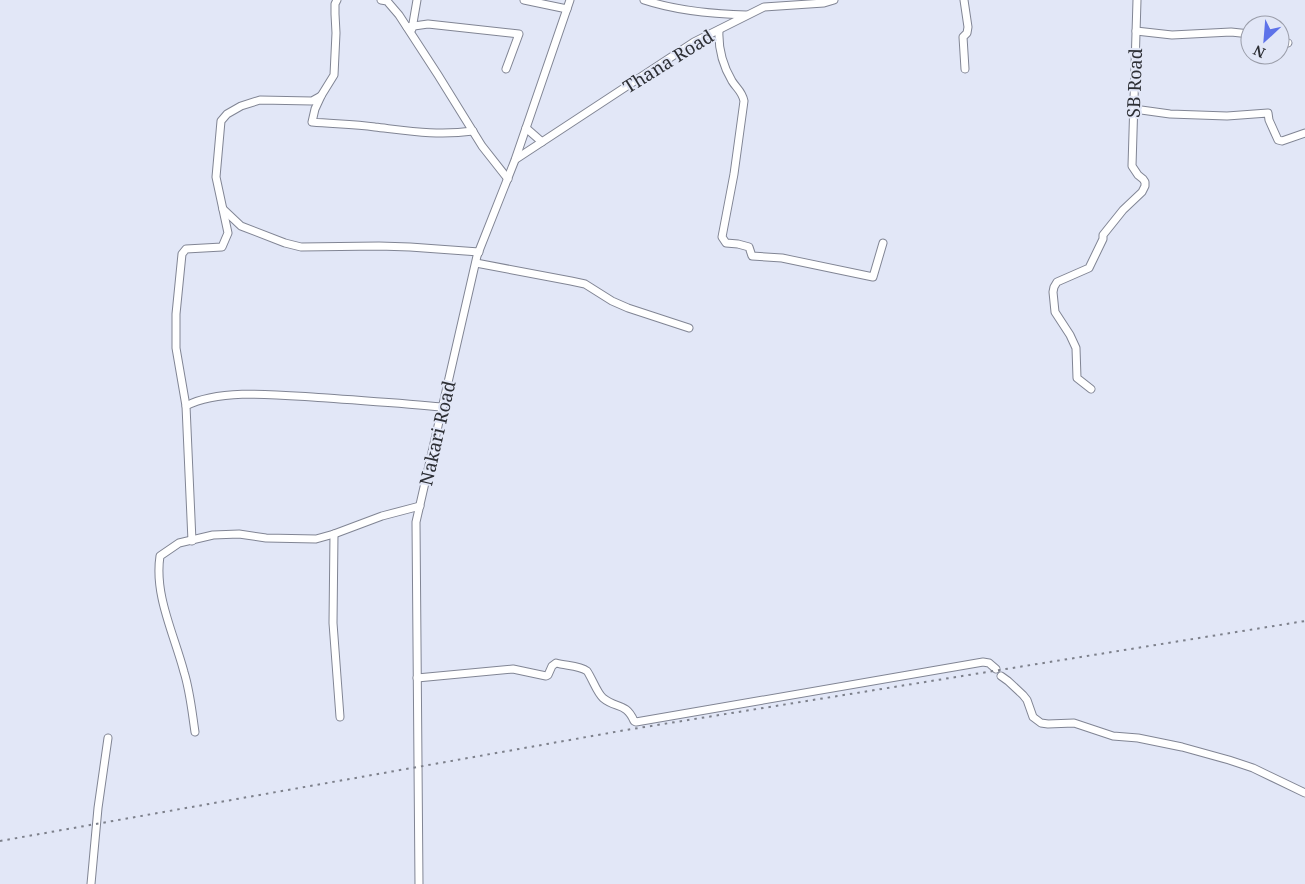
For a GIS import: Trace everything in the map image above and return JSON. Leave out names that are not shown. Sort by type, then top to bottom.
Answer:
[{"type":"street","points":[[337,0],[335,4],[334,75],[321,96],[312,122],[374,126],[419,133],[473,131]]},
{"type":"street","points":[[380,0],[387,1],[410,26]]},
{"type":"street","points":[[418,0],[410,26],[411,34],[482,146],[508,179]]},
{"type":"street","points":[[524,0],[567,9]]},
{"type":"street","name":"Nakari Road","points":[[419,884],[416,522],[479,252],[515,160],[570,0]]},
{"type":"street","points":[[644,0],[664,7],[711,14],[749,15]]},
{"type":"street","name":"Thana Road","points":[[515,160],[694,42],[764,7],[834,0]]},
{"type":"street","points":[[964,0],[968,27],[967,33],[963,38],[965,69]]},
{"type":"street","name":"SB Road","points":[[1091,389],[1076,378],[1076,348],[1056,312],[1053,292],[1057,282],[1089,268],[1103,239],[1103,235],[1123,210],[1142,192],[1145,186],[1145,182],[1132,166],[1137,0]]},
{"type":"street","points":[[410,26],[428,24],[519,34],[506,69]]},
{"type":"street","points":[[719,30],[720,57],[732,82],[743,94],[744,101],[734,174],[722,237],[726,243],[738,244],[749,248],[752,256],[782,258],[873,277],[883,243]]},
{"type":"street","points":[[1136,31],[1172,35],[1240,33]]},
{"type":"street","points":[[192,541],[186,406],[176,348],[176,314],[182,254],[186,249],[222,248],[228,233],[216,177],[221,121],[227,114],[241,106],[260,100],[312,101],[321,96]]},
{"type":"street","points":[[1134,109],[1170,114],[1227,116],[1268,113],[1278,140],[1305,133]]},
{"type":"street","points":[[526,128],[542,142]]},
{"type":"street","points":[[223,209],[241,226],[285,243],[301,247],[395,246],[479,252]]},
{"type":"street","points":[[476,263],[586,284],[612,301],[628,308],[689,328]]},
{"type":"street","points":[[186,406],[196,401],[213,397],[251,393],[442,407]]},
{"type":"street","points":[[195,732],[185,673],[164,610],[158,564],[160,556],[179,543],[213,536],[239,534],[266,538],[316,539],[382,516],[420,506]]},
{"type":"street","points":[[334,534],[333,623],[340,716]]},
{"type":"street","points":[[417,678],[514,669],[546,676],[556,663],[585,668],[602,698],[622,706],[630,712],[636,722],[983,662],[996,669]]},
{"type":"street","points":[[1000,676],[1023,695],[1027,700],[1033,717],[1041,723],[1074,723],[1113,736],[1138,738],[1182,746],[1252,768],[1305,793]]},
{"type":"street","points":[[91,884],[98,808],[108,738]]},
{"type":"railway","points":[[0,841],[626,730],[1305,621]]}]
